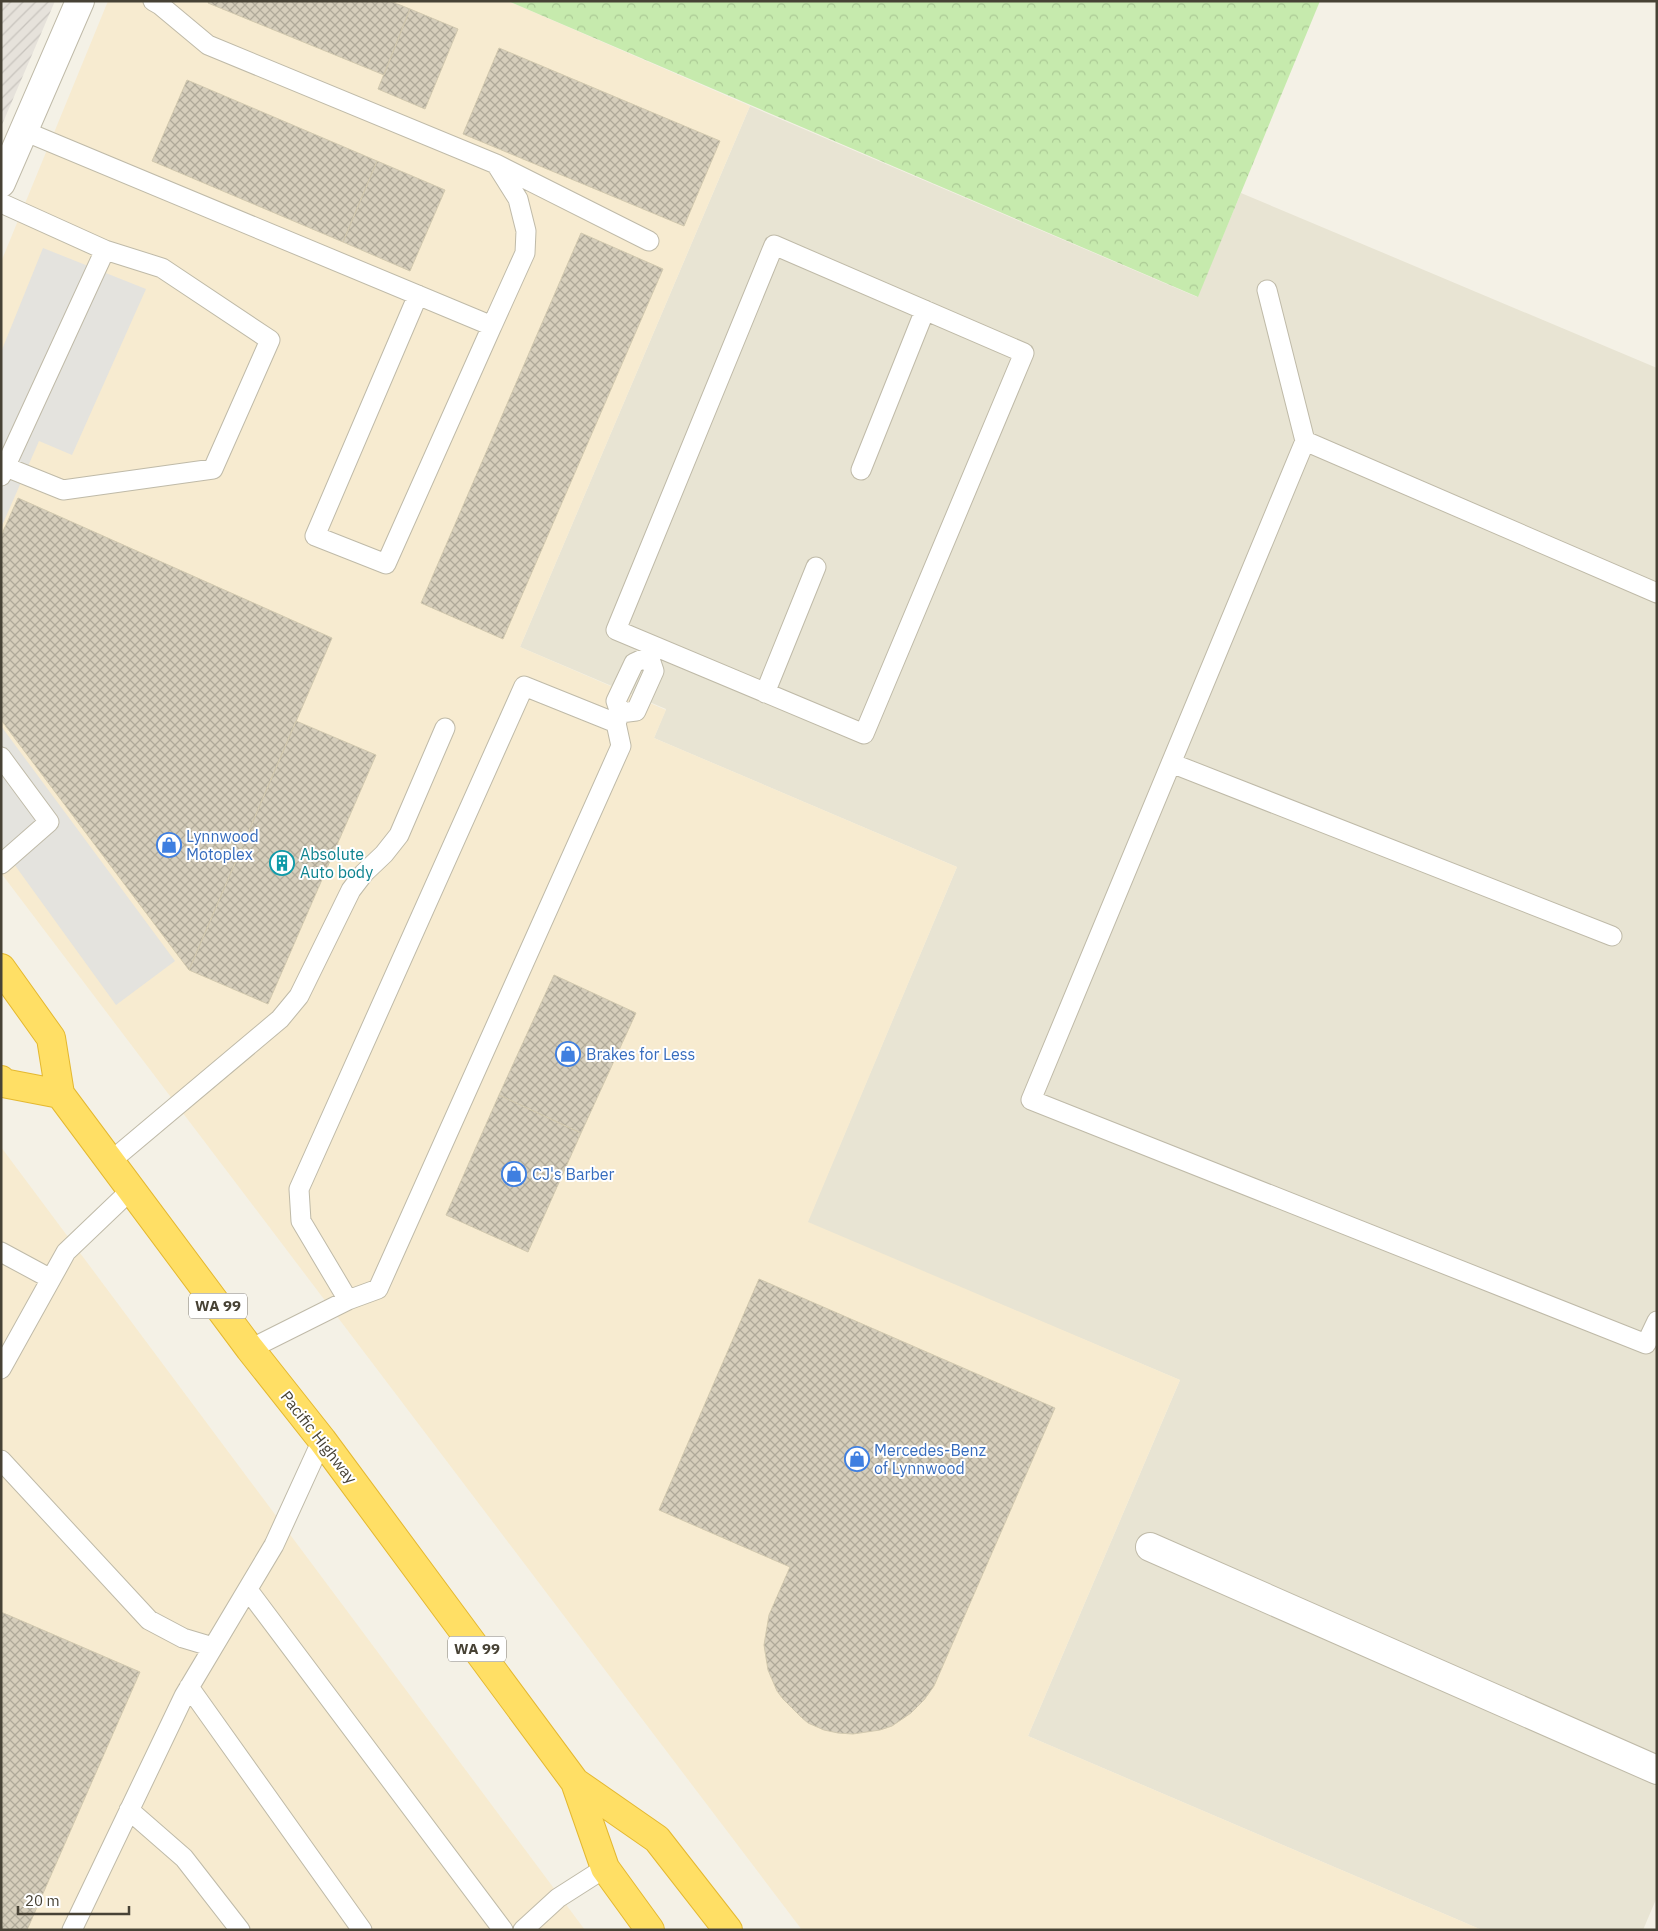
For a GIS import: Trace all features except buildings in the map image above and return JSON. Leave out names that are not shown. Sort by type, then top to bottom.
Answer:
[{"type":"highway","name":"Pacific Highway","points":[[1,968],[52,1038],[60,1094],[132,1188],[250,1349],[322,1440],[575,1782],[605,1868],[650,1930]]},
{"type":"highway","points":[[1,1080],[60,1094]]},
{"type":"highway","name":"Pacific Highway","points":[[575,1782],[657,1840],[728,1930]]},
{"type":"street","points":[[1,183],[80,1]]},
{"type":"street","points":[[1150,1547],[1657,1770]]},
{"type":"lane","points":[[153,1],[208,45],[496,164],[649,241]]},
{"type":"lane","points":[[24,131],[492,326]]},
{"type":"lane","points":[[418,295],[315,536],[386,564],[525,253],[526,231],[518,199],[496,164]]},
{"type":"lane","points":[[1,203],[105,250],[162,268],[270,340],[213,469],[63,490],[3,472],[105,250]]},
{"type":"lane","points":[[774,245],[924,310],[1024,353],[864,734],[766,693],[651,651],[616,630],[774,245]]},
{"type":"lane","points":[[1267,290],[1305,441],[1031,1100],[1646,1344],[1657,1320]]},
{"type":"lane","points":[[861,470],[924,310]]},
{"type":"lane","points":[[1305,441],[1657,593]]},
{"type":"lane","points":[[766,693],[816,567]]},
{"type":"lane","points":[[348,1300],[301,1222],[299,1189],[524,686],[618,718],[636,711],[654,671],[651,651]]},
{"type":"lane","points":[[250,1349],[348,1300],[378,1289],[621,746],[618,718]]},
{"type":"lane","points":[[111,1161],[280,1019],[299,996],[351,890],[364,872],[384,854],[398,835],[445,728]]},
{"type":"lane","points":[[1,757],[49,822],[1,864]]},
{"type":"lane","points":[[1171,763],[1612,936]]},
{"type":"lane","points":[[1,1369],[66,1252],[132,1188]]},
{"type":"lane","points":[[1,1252],[51,1279]]},
{"type":"lane","points":[[72,1930],[189,1687],[274,1545],[322,1440]]},
{"type":"lane","points":[[1,1460],[150,1620],[183,1638],[213,1647]]},
{"type":"lane","points":[[248,1590],[503,1930]]},
{"type":"lane","points":[[189,1687],[362,1930]]},
{"type":"lane","points":[[129,1810],[184,1858],[240,1930]]},
{"type":"lane","points":[[523,1930],[558,1898],[605,1868]]},
{"type":"shaded area","points":[[1,1],[55,1],[1,127]]},
{"type":"shaded area","points":[[108,1],[508,1],[750,106],[520,647],[666,710],[654,738],[957,867],[808,1222],[1180,1380],[1028,1736],[1482,1930],[802,1930],[1,873],[1,262]]},
{"type":"shaded area","points":[[750,106],[1197,297],[1241,193],[1657,368],[1657,1897],[1643,1930],[1482,1930],[1028,1736],[1180,1380],[807,1223],[957,867],[654,738],[666,709],[520,647]]},
{"type":"shaded area","points":[[43,248],[146,289],[72,455],[39,441],[1,528],[1,352]]},
{"type":"shaded area","points":[[1,726],[175,961],[116,1005],[1,846]]},
{"type":"shaded area","points":[[1,1147],[585,1930],[1,1930]]},
{"type":"green space","points":[[508,1],[1320,1],[1198,297]]},
{"type":"place","name":"Lynnwood Motoplex","points":[[169,845]]},
{"type":"place","name":"Absolute Auto body","points":[[282,863]]},
{"type":"place","name":"Brakes for Less","points":[[568,1054]]},
{"type":"place","name":"CJ's Barber","points":[[514,1174]]},
{"type":"place","name":"Mercedes-Benz of Lynnwood","points":[[857,1459]]}]
